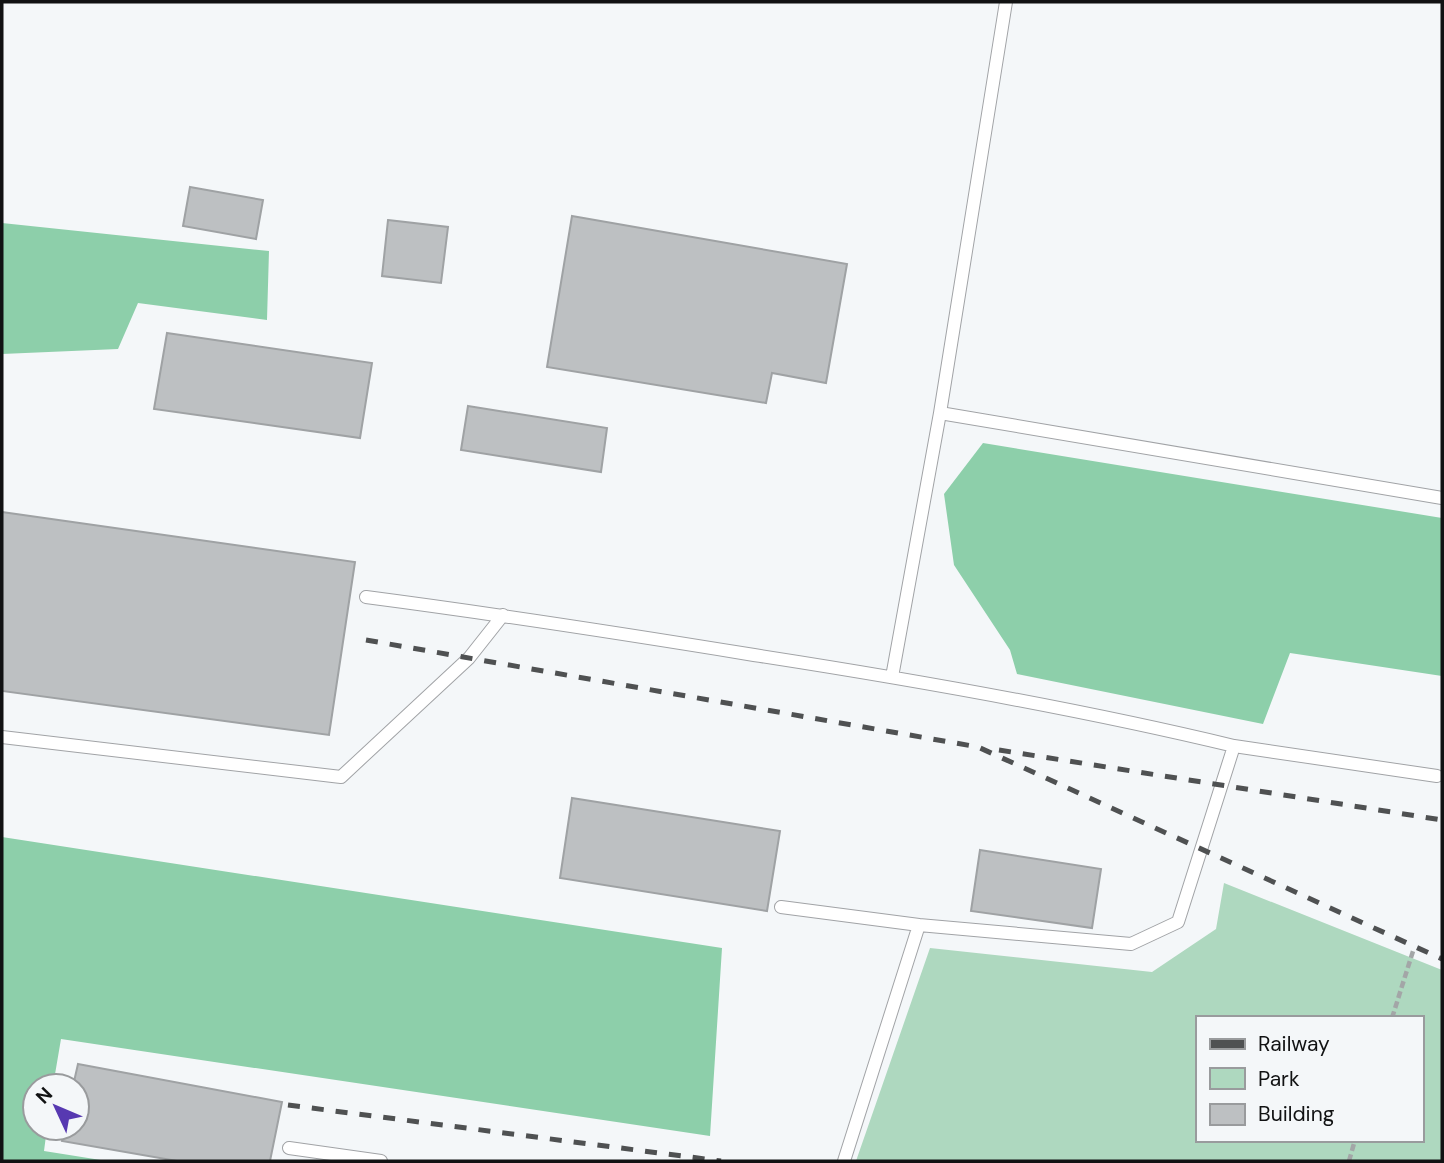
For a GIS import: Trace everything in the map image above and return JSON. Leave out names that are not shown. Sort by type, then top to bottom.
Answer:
[{"type":"lane","points":[[892,677],[940,413],[1006,2]]},
{"type":"lane","points":[[940,413],[1442,498]]},
{"type":"lane","points":[[366,597],[503,615],[892,677],[1041,703],[1234,746],[1437,776]]},
{"type":"lane","points":[[2,737],[341,777],[469,658],[503,615]]},
{"type":"lane","points":[[780,907],[919,925],[1131,944],[1178,922],[1234,746]]},
{"type":"lane","points":[[844,1161],[919,925]]},
{"type":"lane","points":[[289,1148],[381,1161]]},
{"type":"path","points":[[1393,1016],[1414,948]]},
{"type":"path","points":[[1349,1161],[1354,1142]]},
{"type":"green space","points":[[2,223],[269,251],[267,320],[138,303],[118,349],[2,354]]},
{"type":"green space","points":[[983,443],[1442,518],[1442,676],[1290,653],[1263,724],[1017,674],[1010,650],[954,565],[944,494]]},
{"type":"green space","points":[[2,837],[722,948],[710,1136],[61,1039],[55,1072],[21,1072],[21,1142],[45,1142],[44,1151],[107,1161],[2,1161]]},
{"type":"green space","points":[[1224,883],[1442,970],[1442,1161],[856,1161],[930,948],[1152,972],[1216,929]]},
{"type":"building","points":[[190,187],[263,200],[256,239],[183,226]]},
{"type":"building","points":[[572,216],[847,264],[826,383],[772,373],[766,403],[547,367]]},
{"type":"building","points":[[388,220],[448,227],[441,283],[382,276]]},
{"type":"building","points":[[167,333],[372,363],[360,438],[154,409]]},
{"type":"building","points":[[468,406],[607,428],[601,472],[461,450]]},
{"type":"building","points":[[2,512],[355,562],[329,735],[2,691]]},
{"type":"building","points":[[572,798],[780,831],[767,911],[560,878]]},
{"type":"building","points":[[980,850],[1101,869],[1092,928],[971,911]]},
{"type":"building","points":[[78,1064],[282,1102],[270,1161],[177,1161],[68,1142],[91,1142],[91,1072],[76,1072]]},
{"type":"railway","points":[[366,640],[978,747],[1442,959]]},
{"type":"railway","points":[[999,750],[1442,820]]},
{"type":"railway","points":[[288,1105],[721,1161]]}]
